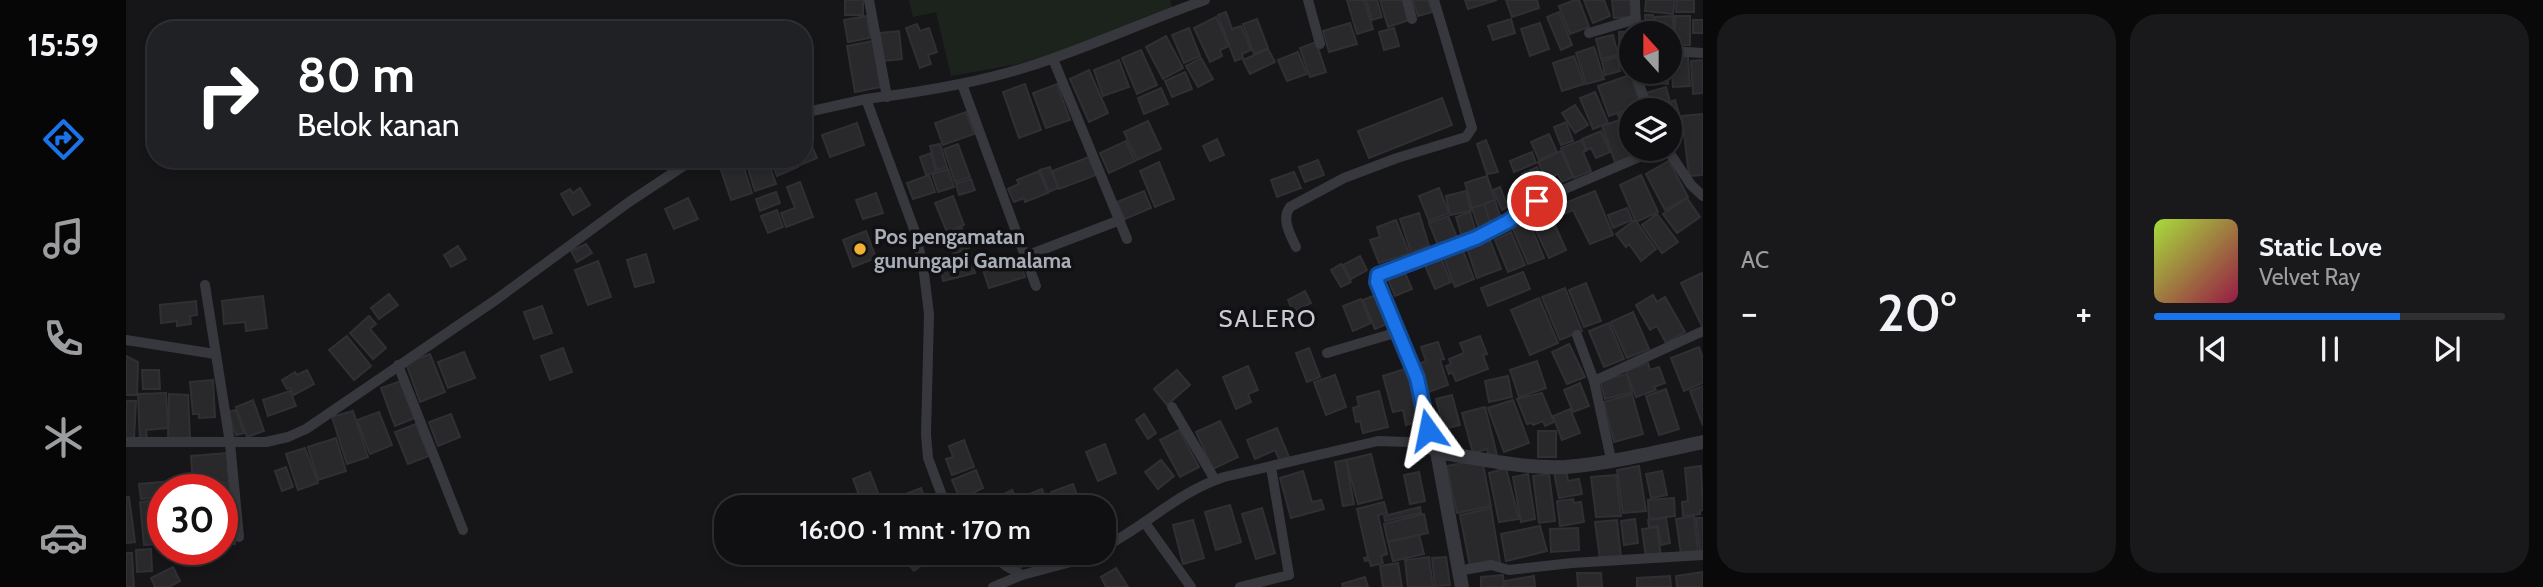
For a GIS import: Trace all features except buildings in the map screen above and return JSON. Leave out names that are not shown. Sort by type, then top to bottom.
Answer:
[{"type":"street","points":[[869,0],[887,97]]},
{"type":"street","points":[[812,111],[866,99],[962,84],[1053,59],[1205,0]]},
{"type":"street","points":[[1308,0],[1320,44]]},
{"type":"street","points":[[1407,0],[1412,19]]},
{"type":"street","points":[[1296,247],[1286,222],[1286,211],[1290,207],[1344,178],[1466,137],[1472,128],[1434,0]]},
{"type":"street","points":[[1589,33],[1636,19],[1634,0]]},
{"type":"street","points":[[1682,52],[1703,53]]},
{"type":"street","points":[[1053,59],[1127,239]]},
{"type":"street","points":[[962,84],[1036,286]]},
{"type":"street","points":[[866,99],[914,229],[923,265],[929,314],[926,434],[928,458],[942,495]]},
{"type":"street","points":[[1462,587],[1417,378],[1377,282],[1378,275],[1476,238],[1507,222],[1537,201],[1630,161]]},
{"type":"street","points":[[1675,161],[1692,186],[1703,196]]},
{"type":"street","points":[[126,442],[266,443],[297,433],[497,299],[629,202],[680,168]]},
{"type":"street","points":[[1026,256],[1119,220]]},
{"type":"street","points":[[205,285],[230,443],[239,537]]},
{"type":"street","points":[[1594,381],[1703,331]]},
{"type":"street","points":[[1327,353],[1398,332]]},
{"type":"street","points":[[1577,335],[1594,381],[1611,460]]},
{"type":"street","points":[[126,340],[215,354]]},
{"type":"street","points":[[398,365],[463,530]]},
{"type":"street","points":[[1172,407],[1215,480]]},
{"type":"street","points":[[1116,540],[1199,486],[1378,441],[1408,442],[1434,451],[1532,466],[1565,467],[1649,454],[1703,442]]},
{"type":"street","points":[[1240,587],[1289,575],[1271,467]]},
{"type":"street","points":[[1145,523],[1191,587]]},
{"type":"street","points":[[1458,571],[1491,565],[1509,570],[1572,563],[1703,555]]},
{"type":"street","points":[[1005,565],[1022,575]]},
{"type":"street","points":[[993,587],[1022,575],[1060,565]]},
{"type":"shaded area","points":[[909,0],[1170,0],[1174,13],[1106,38],[1018,64],[951,76],[936,12],[913,17]]},
{"type":"place","name":"Pos pengamatan gunungapi Gamalama","points":[[860,249]]},
{"type":"district","name":"SALERO","points":[[1268,319]]},
{"type":"route","points":[[1428,430],[1417,378],[1377,282],[1378,275],[1476,238],[1507,222],[1537,201]]}]
